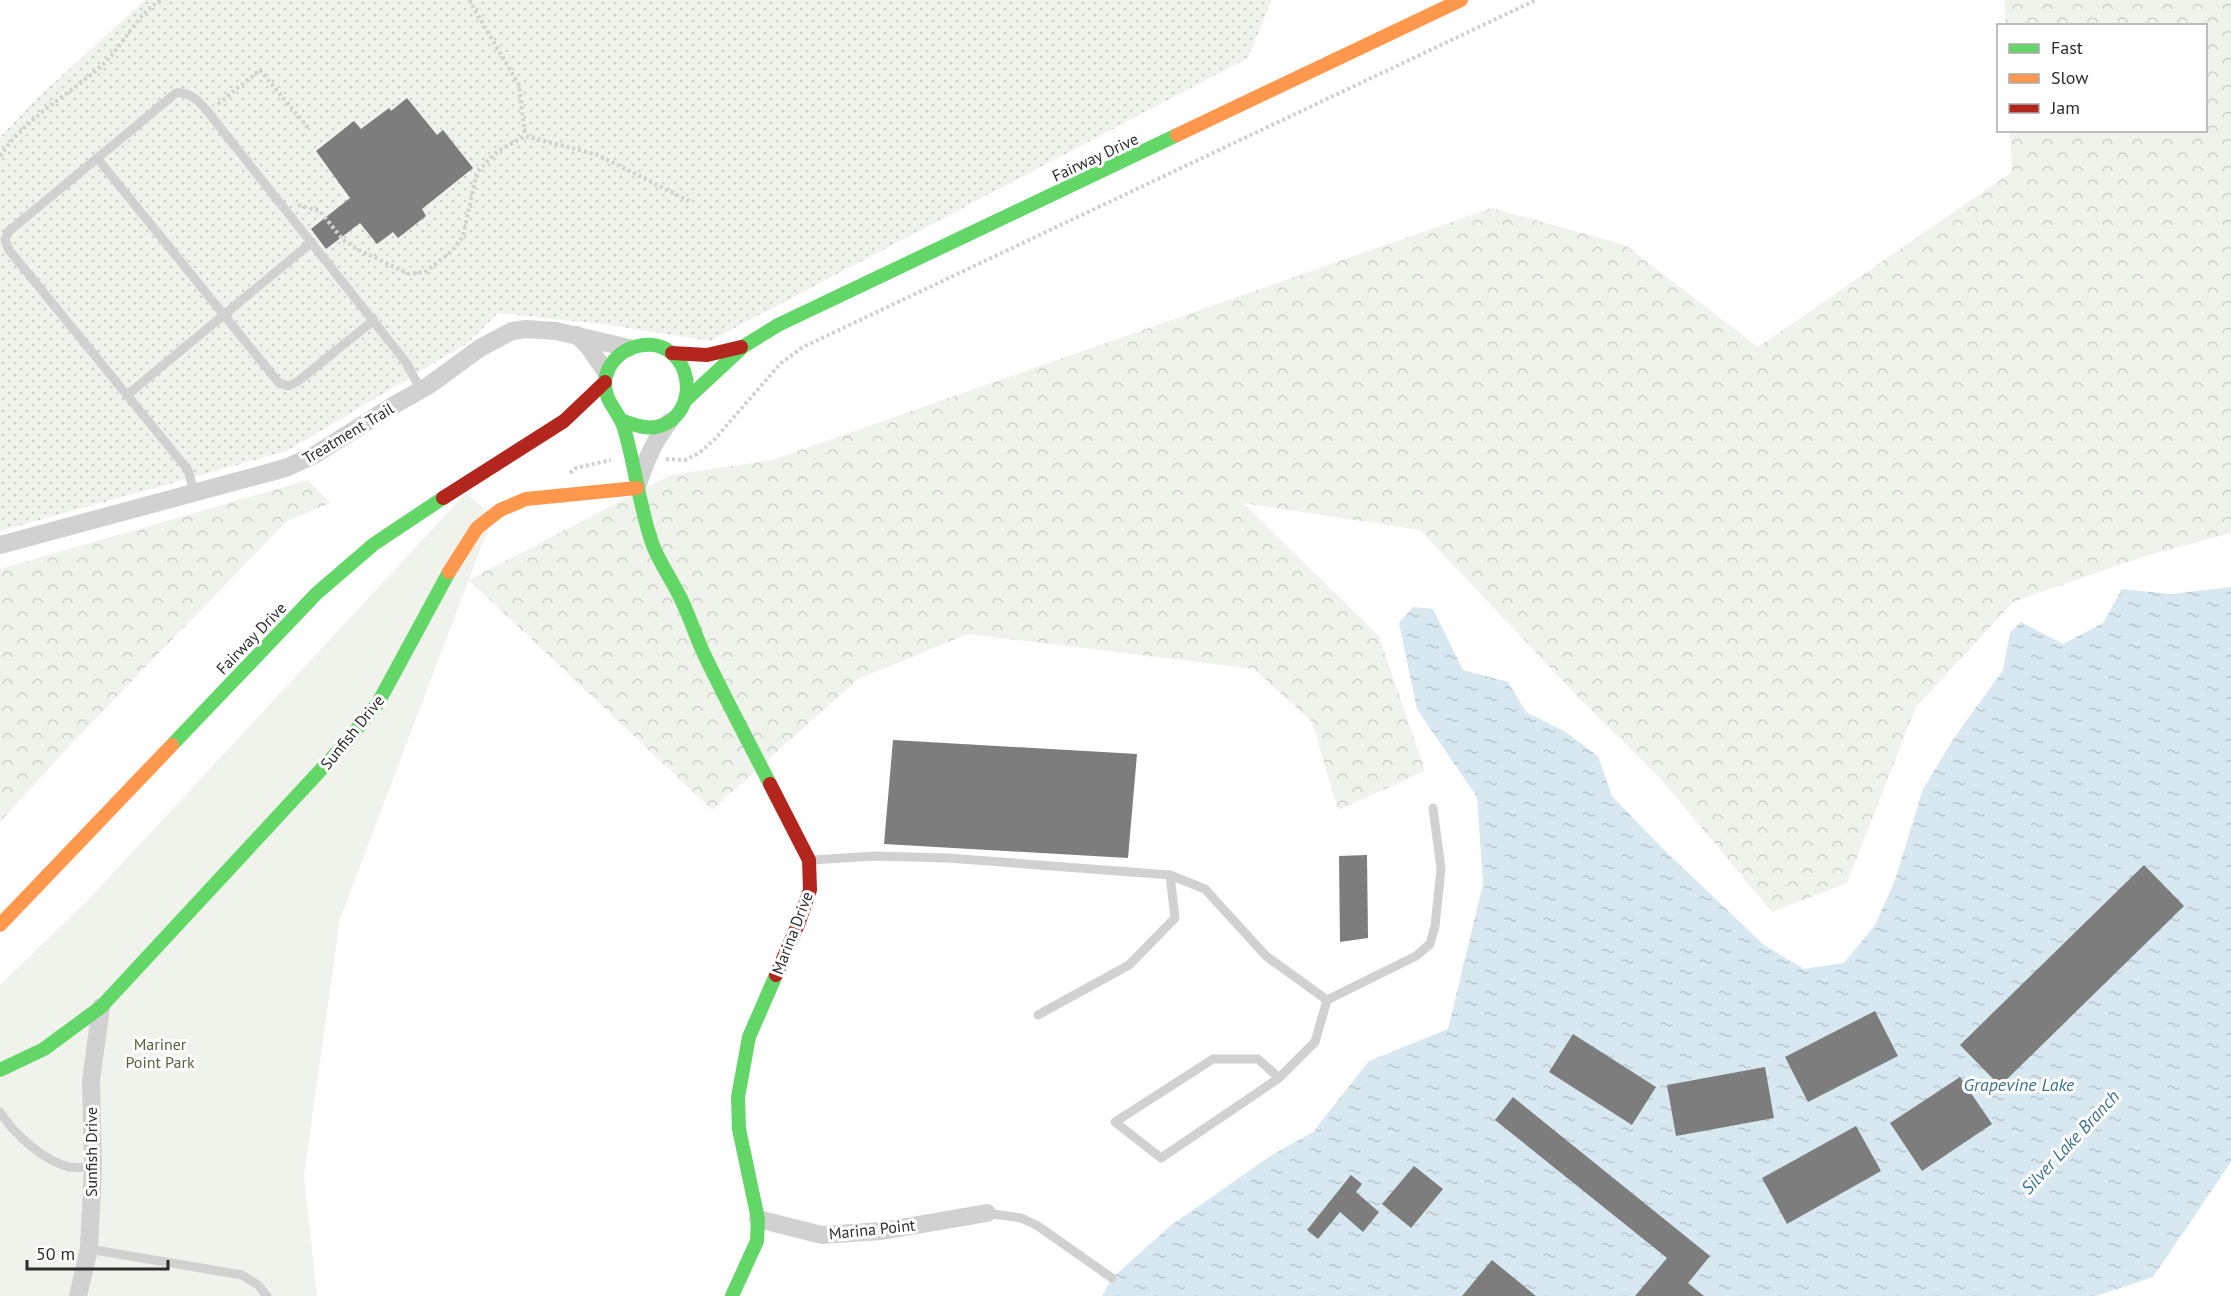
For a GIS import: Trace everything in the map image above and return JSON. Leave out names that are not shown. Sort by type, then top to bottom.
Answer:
[{"type":"street","name":"Fairway Drive","points":[[669,422],[686,400],[744,346],[778,325],[1461,0]]},
{"type":"street","name":"Treatment Trail","points":[[0,545],[303,461],[421,390],[480,348],[512,332],[540,329],[577,335],[629,348]]},
{"type":"street","points":[[577,335],[588,346],[605,377],[607,414],[639,458]]},
{"type":"street","name":"Fairway Drive","points":[[564,421],[605,377],[619,354],[629,348],[651,344],[672,353],[694,357],[712,356],[744,346]]},
{"type":"street","points":[[672,353],[681,362],[686,372],[688,387],[686,400]]},
{"type":"street","name":"Fairway Drive","points":[[0,925],[317,593],[374,544],[466,482],[564,421],[577,415],[607,414]]},
{"type":"street","points":[[607,414],[642,428],[657,428],[669,422]]},
{"type":"street","points":[[637,488],[639,458],[669,422]]},
{"type":"street","name":"Sunfish Drive","points":[[0,1070],[44,1049],[101,1007],[343,746],[378,703],[448,574],[477,528],[500,510],[526,499],[637,488]]},
{"type":"street","name":"Marina Drive","points":[[637,488],[657,555],[679,595],[707,660],[809,860],[810,890],[799,922],[749,1037],[743,1064],[738,1097],[740,1129],[758,1219],[757,1241],[732,1296]]},
{"type":"street","name":"Sunfish Drive","points":[[78,1296],[89,1249],[93,1167],[91,1080],[101,1007]]},
{"type":"street","name":"Marina Point","points":[[758,1219],[822,1234],[831,1234],[882,1231],[987,1213]]},
{"type":"lane","points":[[194,492],[188,470],[9,250],[5,240],[8,232],[176,93],[184,92],[194,96],[208,112],[374,320],[405,362],[421,390]]},
{"type":"lane","points":[[97,158],[279,383],[288,386],[297,382],[374,320]]},
{"type":"lane","points":[[127,395],[312,242]]},
{"type":"lane","points":[[1279,1078],[1258,1059],[1213,1059],[1115,1122],[1161,1158],[1279,1078],[1315,1042],[1327,999],[1416,956],[1430,944],[1435,927],[1441,869],[1433,808]]},
{"type":"lane","points":[[809,860],[875,856],[948,858],[1170,875],[1205,889],[1266,956],[1327,999]]},
{"type":"lane","points":[[1038,1015],[1130,965],[1175,918],[1170,875]]},
{"type":"lane","points":[[0,1112],[9,1127],[54,1161],[70,1167],[93,1167]]},
{"type":"lane","points":[[987,1213],[1021,1218],[1038,1226],[1112,1278]]},
{"type":"lane","points":[[89,1249],[242,1275],[258,1285],[267,1296]]},
{"type":"path","points":[[0,156],[28,123],[52,102],[100,67],[123,42],[137,20],[152,5],[161,0]]},
{"type":"path","points":[[469,0],[519,85],[525,136]]},
{"type":"path","points":[[557,495],[564,477],[576,468],[617,458],[685,460],[699,453],[714,440],[780,364],[803,347],[1536,0]]},
{"type":"path","points":[[208,112],[260,70],[309,129]]},
{"type":"path","points":[[285,208],[297,205],[320,211],[344,240],[359,250],[409,274],[425,272],[452,251],[463,236],[477,172],[498,152],[525,136],[598,155],[689,201]]},
{"type":"green space","points":[[145,0],[1272,0],[1248,58],[710,341],[609,325],[498,313],[468,343],[287,451],[0,531],[0,137],[33,102]]},
{"type":"green space","points":[[2004,0],[2231,0],[2231,533],[2142,557],[2013,602],[1916,707],[1847,883],[1772,912],[1661,779],[1577,696],[1420,530],[1243,503],[1379,636],[1425,771],[1338,810],[1312,722],[1254,669],[968,634],[858,679],[712,810],[469,580],[671,475],[772,460],[1491,208],[1625,245],[1758,347],[2012,172],[2010,132],[2207,132],[2207,24],[2006,24]]},
{"type":"green space","points":[[308,480],[331,503],[287,521],[71,744],[0,822],[0,569]]},
{"type":"green space","name":"Mariner Point Park","points":[[466,493],[493,516],[340,919],[304,1175],[317,1296],[0,1296],[0,985],[90,898]]},
{"type":"water","name":"Grapevine Lake","points":[[2231,587],[2231,1162],[2153,1277],[2096,1296],[1102,1296],[1112,1278],[1170,1226],[1272,1155],[1313,1132],[1369,1061],[1448,1029],[1483,884],[1477,797],[1417,709],[1399,623],[1413,607],[1433,609],[1463,670],[1508,682],[1526,712],[1564,731],[1598,756],[1612,796],[1662,848],[1764,945],[1804,969],[1844,963],[1875,925],[1895,880],[1923,789],[1954,738],[2003,670],[2010,632],[2021,622],[2063,644],[2103,623],[2122,589],[2171,594]]},
{"type":"building","points":[[407,98],[437,135],[443,130],[473,168],[422,209],[426,216],[398,238],[393,232],[377,244],[360,223],[326,249],[311,229],[350,198],[316,151],[354,121],[361,129],[389,108],[391,111]]},
{"type":"building","points":[[893,740],[1137,754],[1128,858],[884,844]]},
{"type":"building","points":[[1367,855],[1368,938],[1340,942],[1339,856]]},
{"type":"building","points":[[2144,865],[2184,906],[2000,1086],[1960,1045]]},
{"type":"building","points":[[1875,1011],[1898,1056],[1808,1102],[1785,1057]]},
{"type":"building","points":[[1573,1034],[1656,1087],[1632,1125],[1549,1072]]},
{"type":"building","points":[[1765,1067],[1774,1118],[1676,1136],[1667,1085]]},
{"type":"building","points":[[1960,1077],[1992,1124],[1922,1171],[1890,1123]]},
{"type":"building","points":[[1513,1097],[1710,1256],[1688,1283],[1704,1296],[1635,1296],[1667,1258],[1495,1120]]},
{"type":"building","points":[[1856,1126],[1881,1171],[1787,1224],[1762,1178]]},
{"type":"building","points":[[1414,1166],[1443,1189],[1411,1228],[1382,1204]]},
{"type":"building","points":[[1351,1175],[1362,1184],[1356,1192],[1379,1212],[1363,1232],[1340,1212],[1318,1239],[1307,1230]]},
{"type":"building","points":[[1492,1260],[1536,1296],[1462,1296]]},
{"type":"traffic: fast","points":[[686,400],[744,346],[778,325],[1177,135]]},
{"type":"traffic: fast","points":[[621,420],[643,427],[656,427],[668,423],[677,415],[683,405],[687,383],[679,361],[666,349],[656,345],[646,345],[636,346],[626,351],[610,366],[605,389],[624,428],[655,550],[683,602],[701,647],[770,784]]},
{"type":"traffic: fast","points":[[172,745],[317,593],[374,544],[443,498]]},
{"type":"traffic: fast","points":[[0,1070],[44,1049],[101,1007],[343,746],[378,703],[449,572]]},
{"type":"traffic: fast","points":[[732,1296],[757,1241],[758,1219],[739,1129],[738,1097],[749,1037],[776,975]]},
{"type":"traffic: slow","points":[[1177,135],[1461,0]]},
{"type":"traffic: slow","points":[[449,572],[477,528],[500,510],[526,499],[637,488]]},
{"type":"traffic: slow","points":[[0,925],[172,745]]},
{"type":"traffic: jam","points":[[672,353],[707,355],[741,347]]},
{"type":"traffic: jam","points":[[443,498],[564,421],[605,382]]},
{"type":"traffic: jam","points":[[770,784],[809,860],[810,890],[776,975]]},
{"type":"water label","name":"Silver Lake Branch","points":[[2070,1142]]}]
